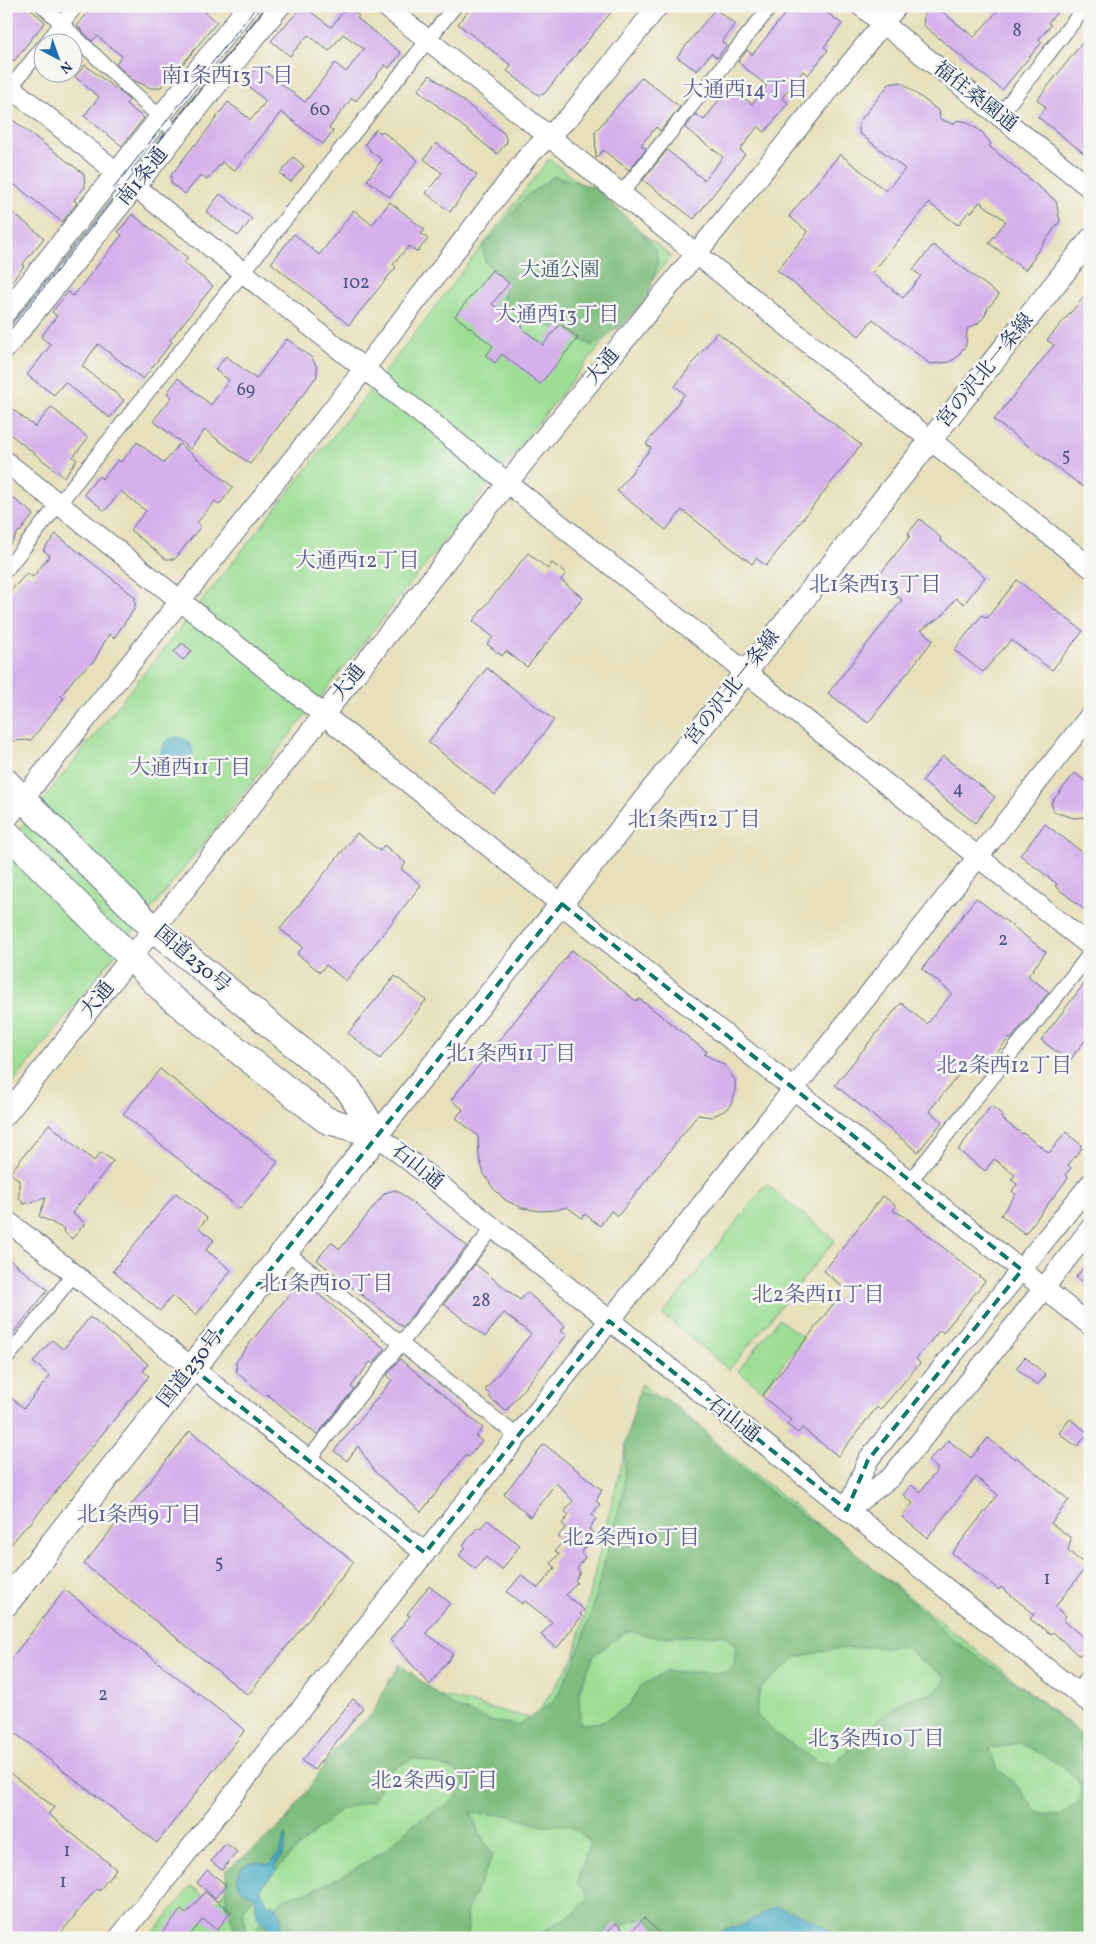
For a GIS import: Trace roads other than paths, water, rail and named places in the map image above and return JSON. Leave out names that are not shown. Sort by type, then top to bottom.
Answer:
[{"type":"highway","name":"国道230号","points":[[15,790],[154,929],[349,1090],[377,1135]]},
{"type":"highway","name":"国道230号","points":[[6,832],[170,997],[326,1120],[377,1135]]},
{"type":"highway","name":"国道230号","points":[[7,1600],[377,1135]]},
{"type":"main road","name":"宮の沢北一条線","points":[[377,1135],[1090,240]]},
{"type":"street","points":[[43,6],[177,134]]},
{"type":"street","points":[[55,32],[76,6]]},
{"type":"street","name":"南1条通","points":[[6,312],[248,6]]},
{"type":"street","name":"南1条通","points":[[6,348],[280,6]]},
{"type":"street","points":[[384,6],[1090,567]]},
{"type":"street","points":[[6,570],[455,6]]},
{"type":"street","points":[[6,820],[15,790],[180,601],[528,156],[570,116],[658,6]]},
{"type":"street","points":[[621,194],[771,6]]},
{"type":"street","name":"福住桑園通","points":[[861,6],[1090,188]]},
{"type":"street","name":"大通","points":[[6,1115],[508,483],[897,6]]},
{"type":"street","points":[[999,116],[1086,6]]},
{"type":"street","points":[[32,60],[8,89],[118,172],[1090,946]]},
{"type":"street","points":[[6,462],[1090,1325]]},
{"type":"street","points":[[119,1938],[1090,716]]},
{"type":"street","points":[[910,1181],[1090,954]]},
{"type":"street","name":"石山通","points":[[377,1135],[1083,1698]]},
{"type":"street","points":[[847,1510],[868,1460],[1090,1184]]},
{"type":"street","points":[[6,1220],[424,1553]]},
{"type":"street","points":[[308,1460],[493,1228]]},
{"type":"street","points":[[847,1510],[891,1477],[1090,1229]]},
{"type":"street","points":[[285,1251],[517,1436]]},
{"type":"street","points":[[6,1359],[74,1274]]},
{"type":"street","points":[[1083,1698],[1090,1675]]},
{"type":"water","points":[[177,737],[189,741],[193,753],[189,765],[177,769],[165,765],[161,753],[165,741]]},
{"type":"water","points":[[286,1834],[284,1852],[274,1867],[277,1871],[265,1881],[261,1890],[268,1904],[277,1907],[281,1917],[281,1938],[273,1938],[270,1928],[257,1917],[255,1897],[242,1890],[237,1883],[243,1866],[252,1862],[270,1864],[279,1854]]},
{"type":"water","points":[[775,1907],[809,1918],[838,1938],[701,1938],[747,1923]]},
{"type":"tram line","points":[[113,189],[257,6]]},
{"type":"tram line","points":[[6,335],[267,6]]},
{"type":"district","name":"南1条西13丁目","points":[[227,76]]},
{"type":"district","name":"大通西14丁目","points":[[745,90]]},
{"type":"district","name":"大通西13丁目","points":[[557,315]]},
{"type":"district","name":"大通西12丁目","points":[[357,561]]},
{"type":"district","name":"北1条西13丁目","points":[[875,585]]},
{"type":"district","name":"大通西11丁目","points":[[190,768]]},
{"type":"district","name":"北1条西12丁目","points":[[694,820]]},
{"type":"district","name":"北1条西11丁目","points":[[511,1054]]},
{"type":"district","name":"北2条西12丁目","points":[[1004,1066]]},
{"type":"district","name":"北1条西10丁目","points":[[326,1284]]},
{"type":"district","name":"北2条西11丁目","points":[[818,1295]]},
{"type":"district","name":"北1条西9丁目","points":[[139,1515]]},
{"type":"district","name":"北2条西10丁目","points":[[631,1538]]},
{"type":"district","name":"北3条西10丁目","points":[[876,1739]]},
{"type":"district","name":"北2条西9丁目","points":[[434,1781]]},
{"type":"park label","name":"大通公園","points":[[560,271]]}]
